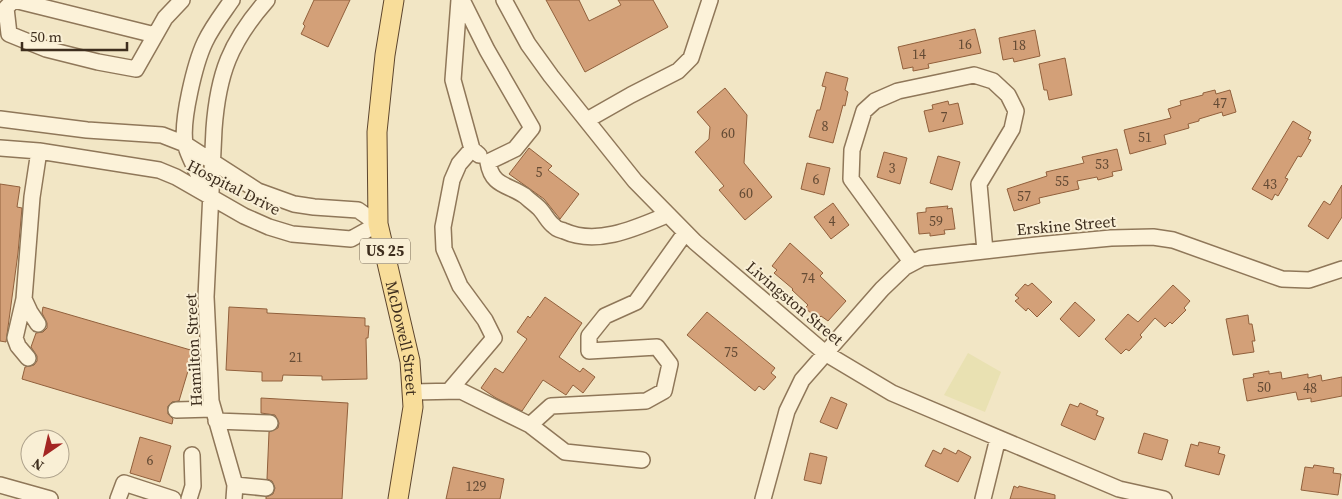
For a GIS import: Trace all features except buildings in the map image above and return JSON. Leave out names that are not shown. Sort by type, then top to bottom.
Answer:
[{"type":"main road","name":"McDowell Street","points":[[394,0],[385,55],[377,132],[378,224],[410,361],[413,407],[398,499]]},
{"type":"street","points":[[155,35],[14,0],[4,4],[9,34],[46,49],[136,69],[165,18],[182,0]]},
{"type":"street","points":[[210,197],[185,144],[187,111],[197,65],[205,42],[218,19],[232,0]]},
{"type":"street","name":"Hamilton Street","points":[[234,492],[211,401],[206,298],[212,162],[216,103],[222,75],[241,33],[267,0]]},
{"type":"street","points":[[460,0],[453,80],[472,149],[488,162],[490,172],[502,186],[523,195],[540,208],[554,227],[588,238],[642,226],[667,214]]},
{"type":"street","points":[[460,0],[532,128],[516,149],[488,162]]},
{"type":"street","name":"Livingston Street","points":[[504,0],[511,16],[528,44],[634,181],[686,233],[825,354],[892,393],[1119,489],[1164,499]]},
{"type":"street","points":[[586,120],[678,71],[691,58],[710,0]]},
{"type":"street","points":[[912,263],[851,178],[852,150],[864,111],[875,101],[898,91],[974,75],[993,82],[998,86],[1008,95],[1016,111],[1012,129],[979,184],[985,251]]},
{"type":"street","name":"Hospital Drive","points":[[0,120],[87,130],[162,135],[185,144],[248,186],[271,196],[294,204],[358,210],[378,224],[351,240],[292,234],[261,223],[176,177],[159,170],[39,151],[0,148]]},
{"type":"street","points":[[449,391],[494,338],[485,320],[460,286],[444,249],[443,227],[452,180],[459,164],[472,149]]},
{"type":"street","points":[[28,358],[18,346],[16,338],[24,299],[32,197],[39,151]]},
{"type":"street","points":[[530,425],[551,406],[646,401],[664,391],[670,364],[657,347],[589,351],[590,336],[605,316],[636,302],[686,233]]},
{"type":"street","name":"Erskine Street","points":[[763,499],[787,411],[802,380],[882,289],[904,267],[922,258],[1111,238],[1153,237],[1173,240],[1282,279],[1309,280],[1342,269]]},
{"type":"street","points":[[24,299],[38,324]]},
{"type":"street","points":[[412,392],[461,391],[530,425],[565,452],[642,460]]},
{"type":"street","points":[[176,410],[270,423]]},
{"type":"street","points":[[983,499],[998,438]]},
{"type":"street","points":[[189,499],[193,486],[192,455]]},
{"type":"street","points":[[118,499],[124,483],[173,499]]},
{"type":"street","points":[[234,492],[266,488]]},
{"type":"street","points":[[3,490],[50,499]]},
{"type":"shaded area","points":[[968,353],[1001,372],[985,412],[944,395]]}]
